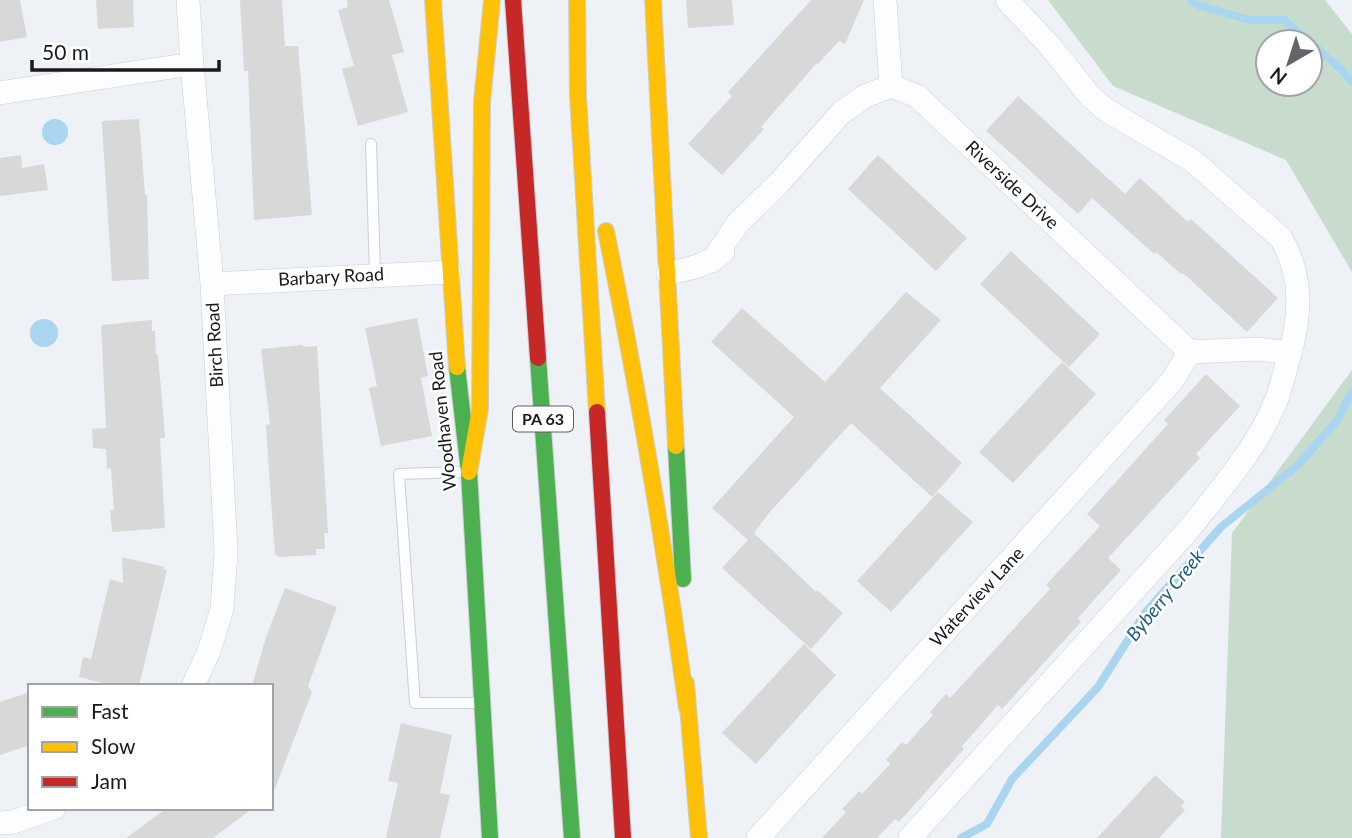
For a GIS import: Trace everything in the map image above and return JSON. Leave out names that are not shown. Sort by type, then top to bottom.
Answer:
[{"type":"main road","name":"Woodhaven Road","points":[[433,0],[457,372],[469,472],[490,838]]},
{"type":"main road","points":[[469,472],[480,411],[481,138],[492,0]]},
{"type":"main road","name":"PA 63","points":[[513,0],[572,838]]},
{"type":"main road","name":"PA 63","points":[[577,0],[578,96],[623,838]]},
{"type":"main road","points":[[653,0],[684,597],[687,709]]},
{"type":"main road","points":[[578,96],[626,330],[672,597],[687,709],[699,838]]},
{"type":"street","name":"Birch Road","points":[[188,0],[191,64],[212,284],[226,552],[222,610],[209,651],[194,684]]},
{"type":"street","points":[[668,273],[698,267],[712,261],[738,223],[779,183],[841,113],[865,96],[891,86],[885,0]]},
{"type":"street","points":[[910,838],[1191,527],[1254,442],[1277,399],[1298,318],[1298,290],[1288,251],[1281,238],[1193,161],[1106,110],[1090,96],[1050,46],[1007,0]]},
{"type":"street","points":[[0,93],[191,64]]},
{"type":"street","name":"Riverside Drive","points":[[891,86],[917,96],[1190,352]]},
{"type":"street","name":"Barbary Road","points":[[212,284],[450,272]]},
{"type":"street","points":[[1190,352],[1258,349],[1290,354]]},
{"type":"street","name":"Waterview Lane","points":[[758,838],[1171,383],[1190,352]]},
{"type":"street","points":[[0,823],[13,822],[48,810]]},
{"type":"lane","points":[[371,144],[375,274]]},
{"type":"lane","points":[[469,472],[399,474],[415,703],[484,703]]},
{"type":"green space","points":[[1048,0],[1325,0],[1352,34],[1352,272],[1286,160],[1113,86]]},
{"type":"green space","points":[[1352,370],[1352,838],[1221,838],[1232,533]]},
{"type":"water","points":[[55,119],[64,123],[68,132],[64,141],[55,145],[46,141],[42,132],[46,123]]},
{"type":"water","points":[[44,319],[54,323],[58,333],[54,343],[44,347],[34,343],[30,333],[34,323]]},
{"type":"building","points":[[0,0],[20,0],[27,37],[0,42]]},
{"type":"building","points":[[96,0],[133,0],[134,27],[98,29]]},
{"type":"building","points":[[240,0],[282,0],[285,46],[298,46],[312,215],[254,220],[248,71],[244,71]]},
{"type":"building","points":[[347,0],[389,0],[404,52],[392,55],[408,112],[358,126],[342,69],[354,66],[338,10],[348,7]]},
{"type":"building","points":[[686,0],[732,0],[734,25],[688,28]]},
{"type":"building","points":[[811,0],[864,0],[845,44],[839,41],[817,63],[761,127],[764,129],[722,175],[688,144],[732,96],[728,92]]},
{"type":"building","points":[[1018,96],[1125,194],[1140,178],[1188,222],[1191,219],[1278,298],[1247,332],[1183,273],[1156,252],[1154,254],[1092,198],[1078,214],[986,131]]},
{"type":"building","points":[[139,119],[147,195],[149,279],[112,281],[102,121]]},
{"type":"building","points":[[21,155],[22,168],[44,164],[48,190],[0,196],[0,158]]},
{"type":"building","points":[[878,155],[967,238],[936,271],[848,189]]},
{"type":"building","points":[[1011,251],[1100,334],[1069,367],[980,284]]},
{"type":"building","points":[[906,292],[941,320],[880,388],[962,463],[932,497],[851,423],[769,513],[754,533],[816,592],[817,590],[843,613],[811,649],[722,568],[748,540],[712,508],[794,417],[711,342],[742,308],[825,382]]},
{"type":"building","points":[[417,318],[428,376],[421,378],[432,436],[381,446],[369,388],[377,386],[365,328]]},
{"type":"building","points":[[152,320],[158,355],[165,438],[160,438],[165,528],[112,532],[110,510],[114,510],[111,468],[107,469],[106,449],[93,448],[92,429],[106,428],[101,325]]},
{"type":"building","points":[[317,346],[328,533],[324,533],[325,549],[316,549],[316,555],[278,557],[275,555],[266,425],[270,424],[261,349]]},
{"type":"building","points":[[1062,362],[1096,394],[1013,483],[979,452]]},
{"type":"building","points":[[1206,374],[1240,406],[1196,454],[1200,458],[1108,558],[1121,570],[1078,618],[1081,622],[1002,709],[998,705],[962,746],[964,749],[899,822],[895,819],[877,838],[822,838],[846,812],[842,809],[859,791],[862,794],[890,764],[886,760],[902,742],[906,745],[933,715],[930,712],[946,694],[950,698],[1050,589],[1046,585],[1100,526],[1087,514],[1168,424],[1164,420]]},
{"type":"building","points":[[938,492],[973,522],[891,612],[857,581]]},
{"type":"building","points":[[122,557],[167,570],[139,684],[106,684],[79,677],[83,657],[91,659],[110,579],[123,583]]},
{"type":"building","points":[[285,588],[337,607],[308,686],[312,692],[273,794],[273,684],[253,684],[266,637]]},
{"type":"building","points":[[804,644],[836,675],[756,764],[722,733]]},
{"type":"building","points":[[28,693],[28,746],[0,755],[0,702]]},
{"type":"building","points":[[401,723],[452,735],[440,793],[450,795],[440,838],[386,838],[398,783],[388,781]]},
{"type":"building","points":[[1155,775],[1185,802],[1181,806],[1185,810],[1159,838],[1097,838]]},
{"type":"building","points":[[164,810],[250,810],[213,838],[126,838]]},
{"type":"waterway","name":"Byberry Creek","points":[[1191,0],[1195,4],[1249,20],[1284,20],[1293,28]]},
{"type":"waterway","name":"Byberry Creek","points":[[1324,54],[1352,82]]},
{"type":"waterway","name":"Byberry Creek","points":[[961,838],[987,824],[1012,779],[1098,687],[1145,613],[1221,527],[1297,466],[1338,419],[1352,391]]},
{"type":"traffic: fast","points":[[538,358],[572,838]]},
{"type":"traffic: fast","points":[[457,367],[469,472],[490,838]]},
{"type":"traffic: fast","points":[[676,446],[683,579]]},
{"type":"traffic: slow","points":[[433,0],[457,367]]},
{"type":"traffic: slow","points":[[469,472],[480,409],[482,102],[492,0]]},
{"type":"traffic: slow","points":[[577,0],[578,96],[597,412]]},
{"type":"traffic: slow","points":[[653,0],[676,446]]},
{"type":"traffic: slow","points":[[606,231],[650,469],[687,708]]},
{"type":"traffic: slow","points":[[686,683],[699,838]]},
{"type":"traffic: jam","points":[[513,0],[538,358]]},
{"type":"traffic: jam","points":[[597,412],[623,838]]}]
